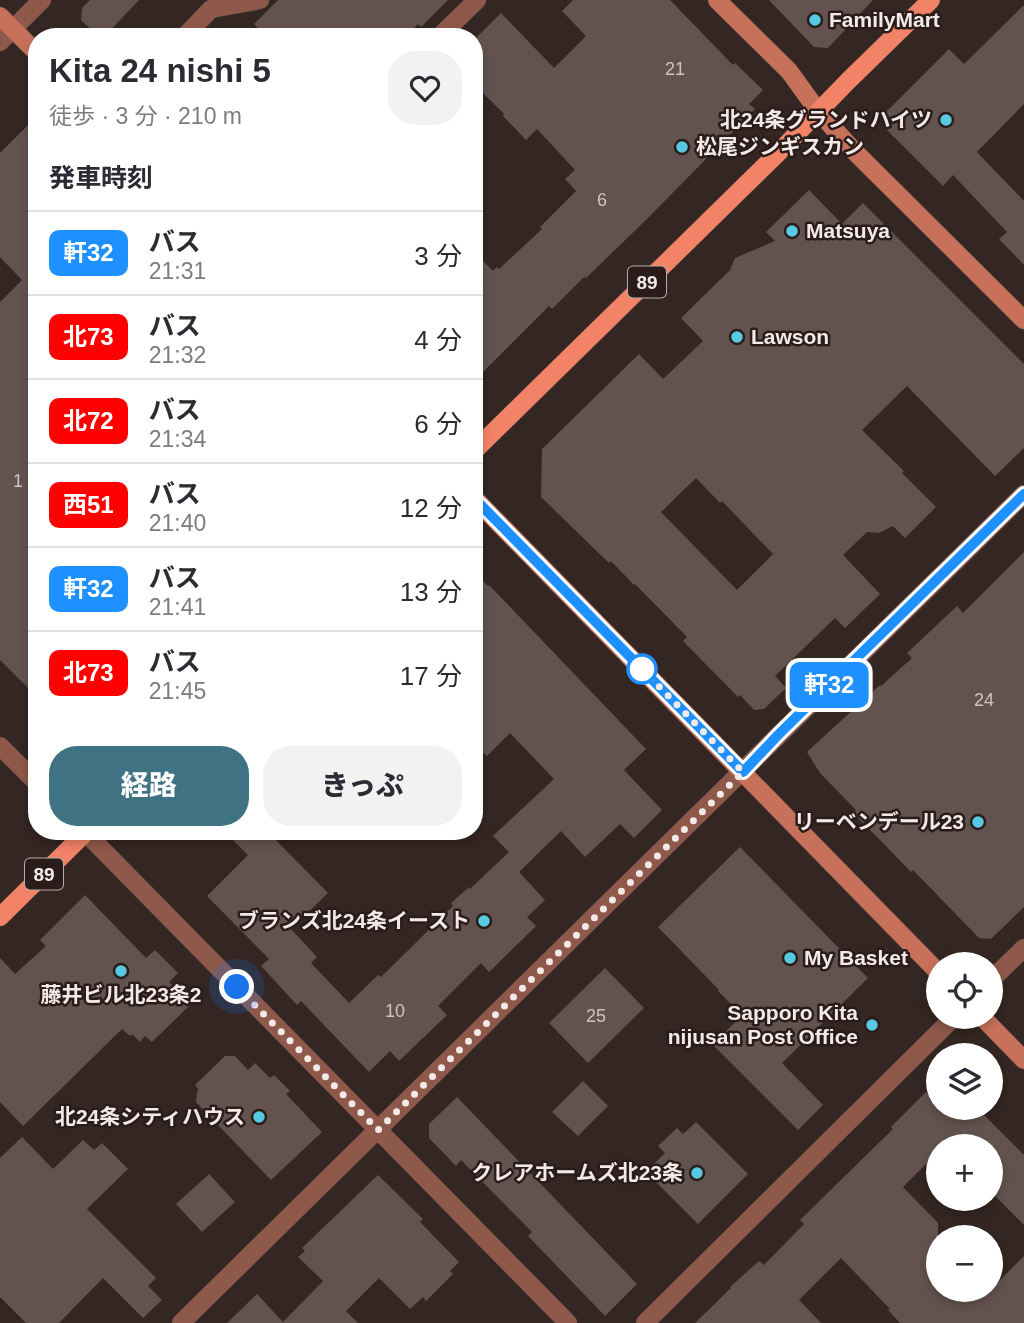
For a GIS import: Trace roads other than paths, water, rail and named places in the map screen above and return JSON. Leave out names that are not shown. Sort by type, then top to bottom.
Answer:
[{"type":"main road","name":"89","points":[[483,442],[779,153],[931,0]]},
{"type":"main road","name":"89","points":[[0,917],[78,840]]},
{"type":"street","points":[[7,35],[42,0]]},
{"type":"street","points":[[193,28],[211,9],[260,0]]},
{"type":"street","points":[[448,28],[477,0]]},
{"type":"street","points":[[727,3],[789,71],[818,111],[854,151],[1024,320]]},
{"type":"street","points":[[0,16],[7,35],[28,48]]},
{"type":"street","points":[[181,1323],[1024,494]]},
{"type":"street","points":[[483,507],[926,960]]},
{"type":"street","points":[[0,746],[28,774]]},
{"type":"street","points":[[94,840],[568,1323]]},
{"type":"street","points":[[1003,968],[1024,948]]},
{"type":"street","points":[[645,1323],[942,1029]]},
{"type":"street","points":[[994,1029],[1024,1060]]},
{"type":"place","name":"FamilyMart","points":[[815,20]]},
{"type":"place","name":"北24条グランドハイツ","points":[[946,120]]},
{"type":"place","name":"松尾ジンギスカン","points":[[682,147]]},
{"type":"place","name":"Matsuya","points":[[792,231]]},
{"type":"place","name":"Lawson","points":[[737,337]]},
{"type":"place","name":"リーベンデール23","points":[[978,822]]},
{"type":"place","name":"ブランズ北24条イースト","points":[[484,921]]},
{"type":"place","name":"My Basket","points":[[790,958]]},
{"type":"place","name":"藤井ビル北23条2","points":[[121,971]]},
{"type":"place","name":"Sapporo Kita nijusan Post Office","points":[[872,1025]]},
{"type":"place","name":"北24条シティハウス","points":[[259,1117]]},
{"type":"place","name":"クレアホームズ北23条","points":[[697,1173]]}]
